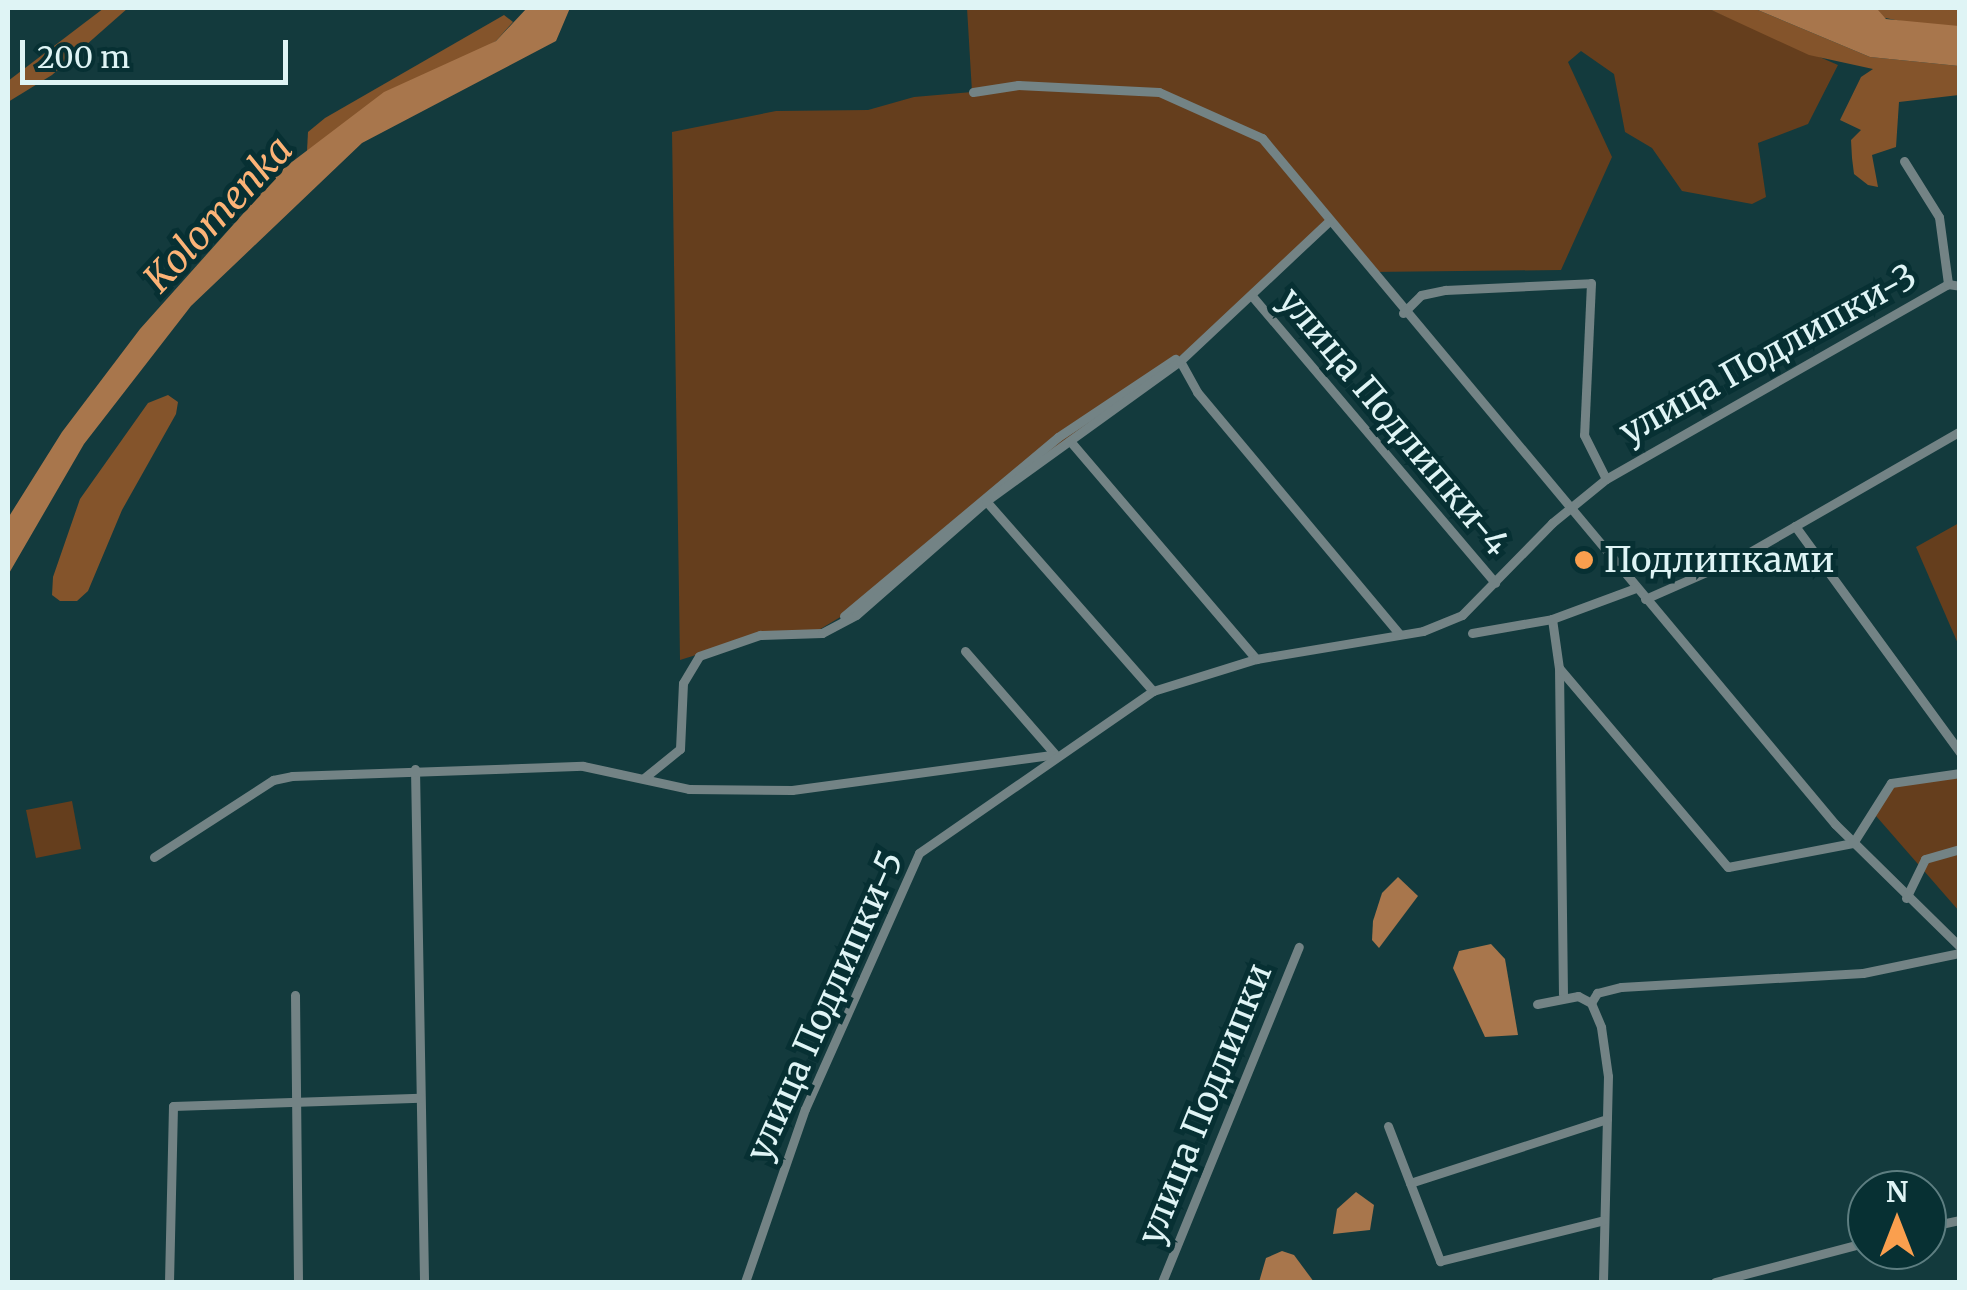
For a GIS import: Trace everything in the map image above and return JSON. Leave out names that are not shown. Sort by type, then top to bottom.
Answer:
[{"type":"street","points":[[973,92],[1018,85],[1176,97],[1262,138],[1403,313],[1645,600],[1854,843],[1960,950]]},
{"type":"street","points":[[1904,161],[1939,216],[1954,285]]},
{"type":"street","points":[[644,778],[680,749],[683,683],[699,656],[760,635],[822,633],[898,583],[986,501],[1183,357],[1330,221]]},
{"type":"street","name":"улица Подлипки-3","points":[[1403,313],[1421,295],[1445,290],[1591,283],[1584,436],[1606,479]]},
{"type":"street","name":"улица Подлипки-3","points":[[1570,508],[1606,479],[1954,285]]},
{"type":"street","name":"улица Подлипки-4","points":[[1252,296],[1495,583]]},
{"type":"street","points":[[822,633],[1058,437],[1183,357]]},
{"type":"street","points":[[1183,357],[1197,392],[1399,634]]},
{"type":"street","points":[[1645,600],[1795,526],[1960,431]]},
{"type":"street","points":[[1070,440],[1256,659]]},
{"type":"street","points":[[986,501],[1153,691]]},
{"type":"street","name":"улица Подлипки-4","points":[[1055,754],[1153,691],[1256,659],[1399,634],[1462,615],[1570,508]]},
{"type":"street","points":[[1795,526],[1960,752]]},
{"type":"street","points":[[1472,633],[1552,619],[1636,588]]},
{"type":"street","points":[[1552,619],[1559,668],[1563,994]]},
{"type":"street","points":[[965,652],[1055,754]]},
{"type":"street","points":[[1559,668],[1728,868],[1854,843],[1891,783],[1960,773]]},
{"type":"street","points":[[154,857],[273,780],[415,769],[583,766],[689,789],[792,790],[1055,754]]},
{"type":"street","name":"улица Подлипки-5","points":[[745,1282],[805,1109],[919,853],[1055,754]]},
{"type":"street","points":[[415,769],[424,1282]]},
{"type":"street","points":[[1906,898],[1925,859],[1960,848]]},
{"type":"street","name":"улица Подлипки","points":[[1162,1282],[1299,947]]},
{"type":"street","points":[[1603,1282],[1606,1060],[1591,1003],[1597,993],[1621,987],[1863,973],[1960,950]]},
{"type":"street","points":[[1537,1004],[1563,994],[1591,1003]]},
{"type":"street","points":[[294,995],[298,1282]]},
{"type":"street","points":[[169,1282],[173,1106],[420,1098]]},
{"type":"street","points":[[1410,1182],[1606,1119]]},
{"type":"street","points":[[1388,1126],[1446,1263],[1604,1220]]},
{"type":"street","points":[[1715,1282],[1847,1247]]},
{"type":"shaded area","points":[[104,8],[128,8],[52,75],[8,102],[8,81]]},
{"type":"shaded area","points":[[527,8],[570,8],[556,41],[362,143],[191,306],[84,444],[8,575],[8,518],[62,432],[140,329],[284,168],[384,92],[496,41]]},
{"type":"shaded area","points":[[967,8],[1707,8],[1838,65],[1808,124],[1758,143],[1766,197],[1752,204],[1682,191],[1652,148],[1625,132],[1614,74],[1581,51],[1568,62],[1612,157],[1561,270],[1371,272],[1330,222],[1213,331],[986,501],[879,594],[817,631],[760,635],[680,660],[672,132],[776,111],[868,110],[914,97],[972,92]]},
{"type":"shaded area","points":[[1707,8],[1753,8],[1870,57],[1959,66],[1959,95],[1899,102],[1896,147],[1872,155],[1878,187],[1868,185],[1854,174],[1851,140],[1861,130],[1840,120],[1861,77],[1873,69],[1809,55]]},
{"type":"shaded area","points":[[1753,8],[1878,10],[1886,19],[1959,26],[1959,66],[1870,57]]},
{"type":"shaded area","points":[[1836,8],[1959,8],[1959,26],[1940,29]]},
{"type":"shaded area","points":[[504,15],[513,22],[496,41],[307,151],[308,132],[325,118]]},
{"type":"shaded area","points":[[168,395],[178,402],[176,414],[122,510],[88,591],[77,601],[60,601],[52,595],[53,577],[80,499],[148,403]]},
{"type":"shaded area","points":[[1959,523],[1959,646],[1916,547]]},
{"type":"shaded area","points":[[1959,773],[1959,911],[1876,816],[1874,803],[1891,783]]},
{"type":"shaded area","points":[[72,801],[81,849],[36,858],[26,810]]},
{"type":"shaded area","points":[[1398,877],[1418,896],[1379,948],[1372,940],[1373,921],[1382,893]]},
{"type":"shaded area","points":[[1491,944],[1505,959],[1518,1035],[1485,1037],[1453,968],[1459,951]]},
{"type":"shaded area","points":[[1356,1192],[1374,1205],[1370,1230],[1333,1234],[1337,1209]]},
{"type":"shaded area","points":[[1282,1251],[1294,1255],[1314,1282],[1259,1282],[1266,1258]]},
{"type":"place","name":"Подлипками","points":[[1584,560]]},
{"type":"water label","name":"Kolomenka","points":[[218,214]]}]
